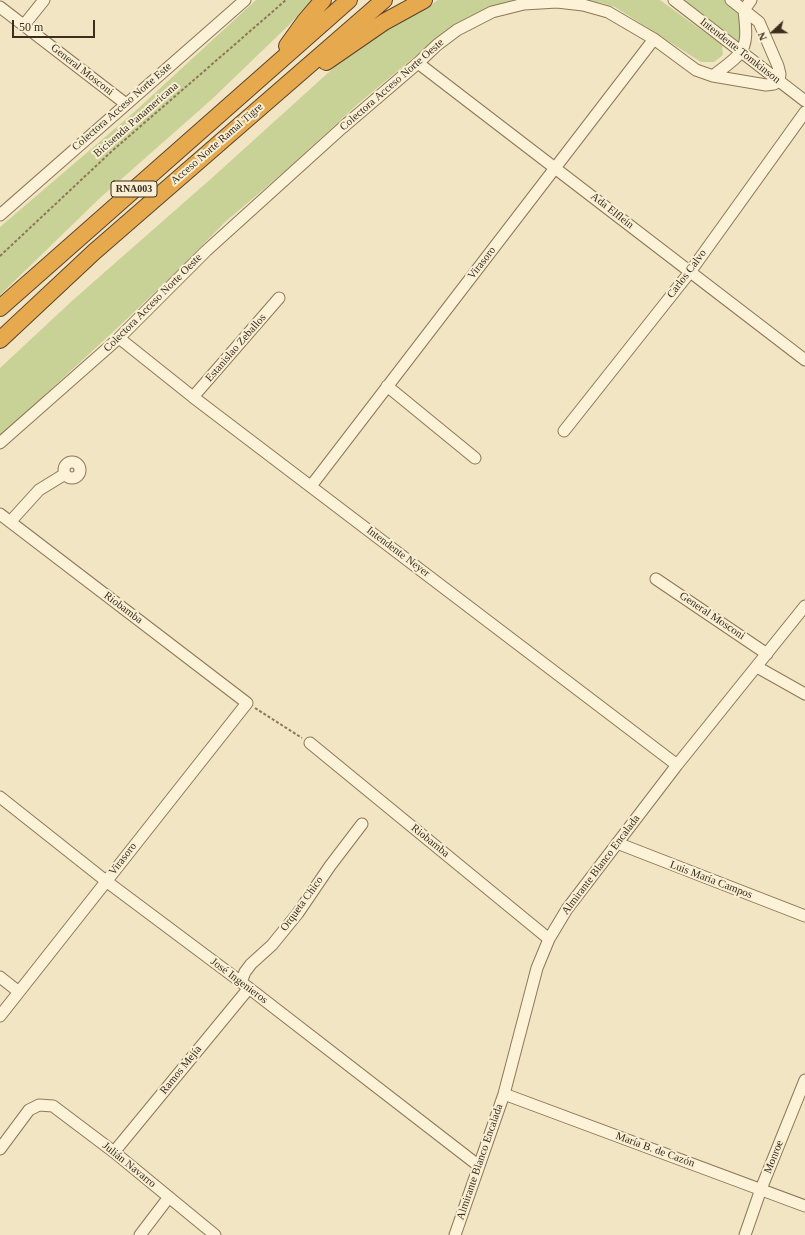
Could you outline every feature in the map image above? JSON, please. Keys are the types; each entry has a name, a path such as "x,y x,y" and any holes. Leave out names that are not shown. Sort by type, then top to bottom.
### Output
{"highway":[{"path":"269,70 305,21 323,0"},
{"name":"Acceso Norte Ramal Tigre","path":"0,308 349,0"},
{"name":"Acceso Norte Ramal Tigre","path":"0,340 94,252 384,0"},
{"path":"251,115 384,22 424,0"}],"street":[{"path":"24,25 44,0"},
{"name":"Colectora Acceso Norte Este","path":"0,215 245,0"},
{"name":"Intendente Tomkinson","path":"674,0 805,101"},
{"path":"731,0 759,22 778,66 780,74 779,81"},
{"path":"712,76 741,52 746,30 744,10 751,0"},
{"name":"Colectora Acceso Norte Oeste","path":"0,442 119,338 206,251 342,128 437,45 457,30 492,12 524,4 557,2 583,5 608,12 654,39 696,70 712,76 766,84 774,84 779,81"},
{"name":"General Mosconi","path":"0,8 126,104"},
{"name":"Virasoro","path":"311,486 654,39"},
{"name":"Ada Elflein","path":"418,63 805,360"},
{"name":"Carlos Calvo","path":"564,431 690,272 805,112"},
{"name":"Estanislao Zeballos","path":"193,397 279,298"},
{"name":"Intendente Neyer","path":"119,338 193,397 677,765"},
{"path":"387,386 475,458"},
{"path":"10,522 39,490 65,474"},
{"name":"Riobamba","path":"0,514 246,702"},
{"name":"General Mosconi","path":"656,579 767,654"},
{"name":"Almirante Blanco Encalada","path":"455,1235 504,1094 537,968 549,940 567,909 617,843 677,765 805,606"},
{"path":"756,667 805,694"},
{"name":"Virasoro","path":"0,1016 246,702"},
{"name":"Riobamba","path":"310,742 549,940"},
{"name":"José Ingenieros","path":"0,796 106,881 245,985 479,1166"},
{"name":"Orqueta Chico","path":"245,985 245,972 251,964 272,945 298,913 330,866 362,824"},
{"name":"Luis María Campos","path":"617,843 805,916"},
{"path":"0,977 19,992"},
{"name":"Ramos Mejía","path":"114,1152 245,985"},
{"name":"Monroe","path":"745,1235 761,1189 805,1080"},
{"name":"María B. de Cazón","path":"504,1094 805,1206"},
{"name":"Julián Navarro","path":"2,1143 29,1110 39,1105 53,1106 114,1152 215,1235"},
{"path":"140,1235 170,1197"}],"path":[{"name":"Bicisenda Panamericana","path":"0,256 112,151 286,0"},
{"path":"246,702 310,742"}],"green space":[{"path":"256,0 312,0 290,24 211,100 101,197 0,295 0,227 132,114"},
{"path":"438,0 515,0 471,16 431,43 359,103 285,171 225,222 169,279 0,436 0,368 73,300 213,177 350,53 391,23 426,8"},
{"path":"586,0 660,0 722,45 723,55 714,62 701,62 615,7"},
{"path":"679,0 725,0 752,22 744,37 735,43"}]}
